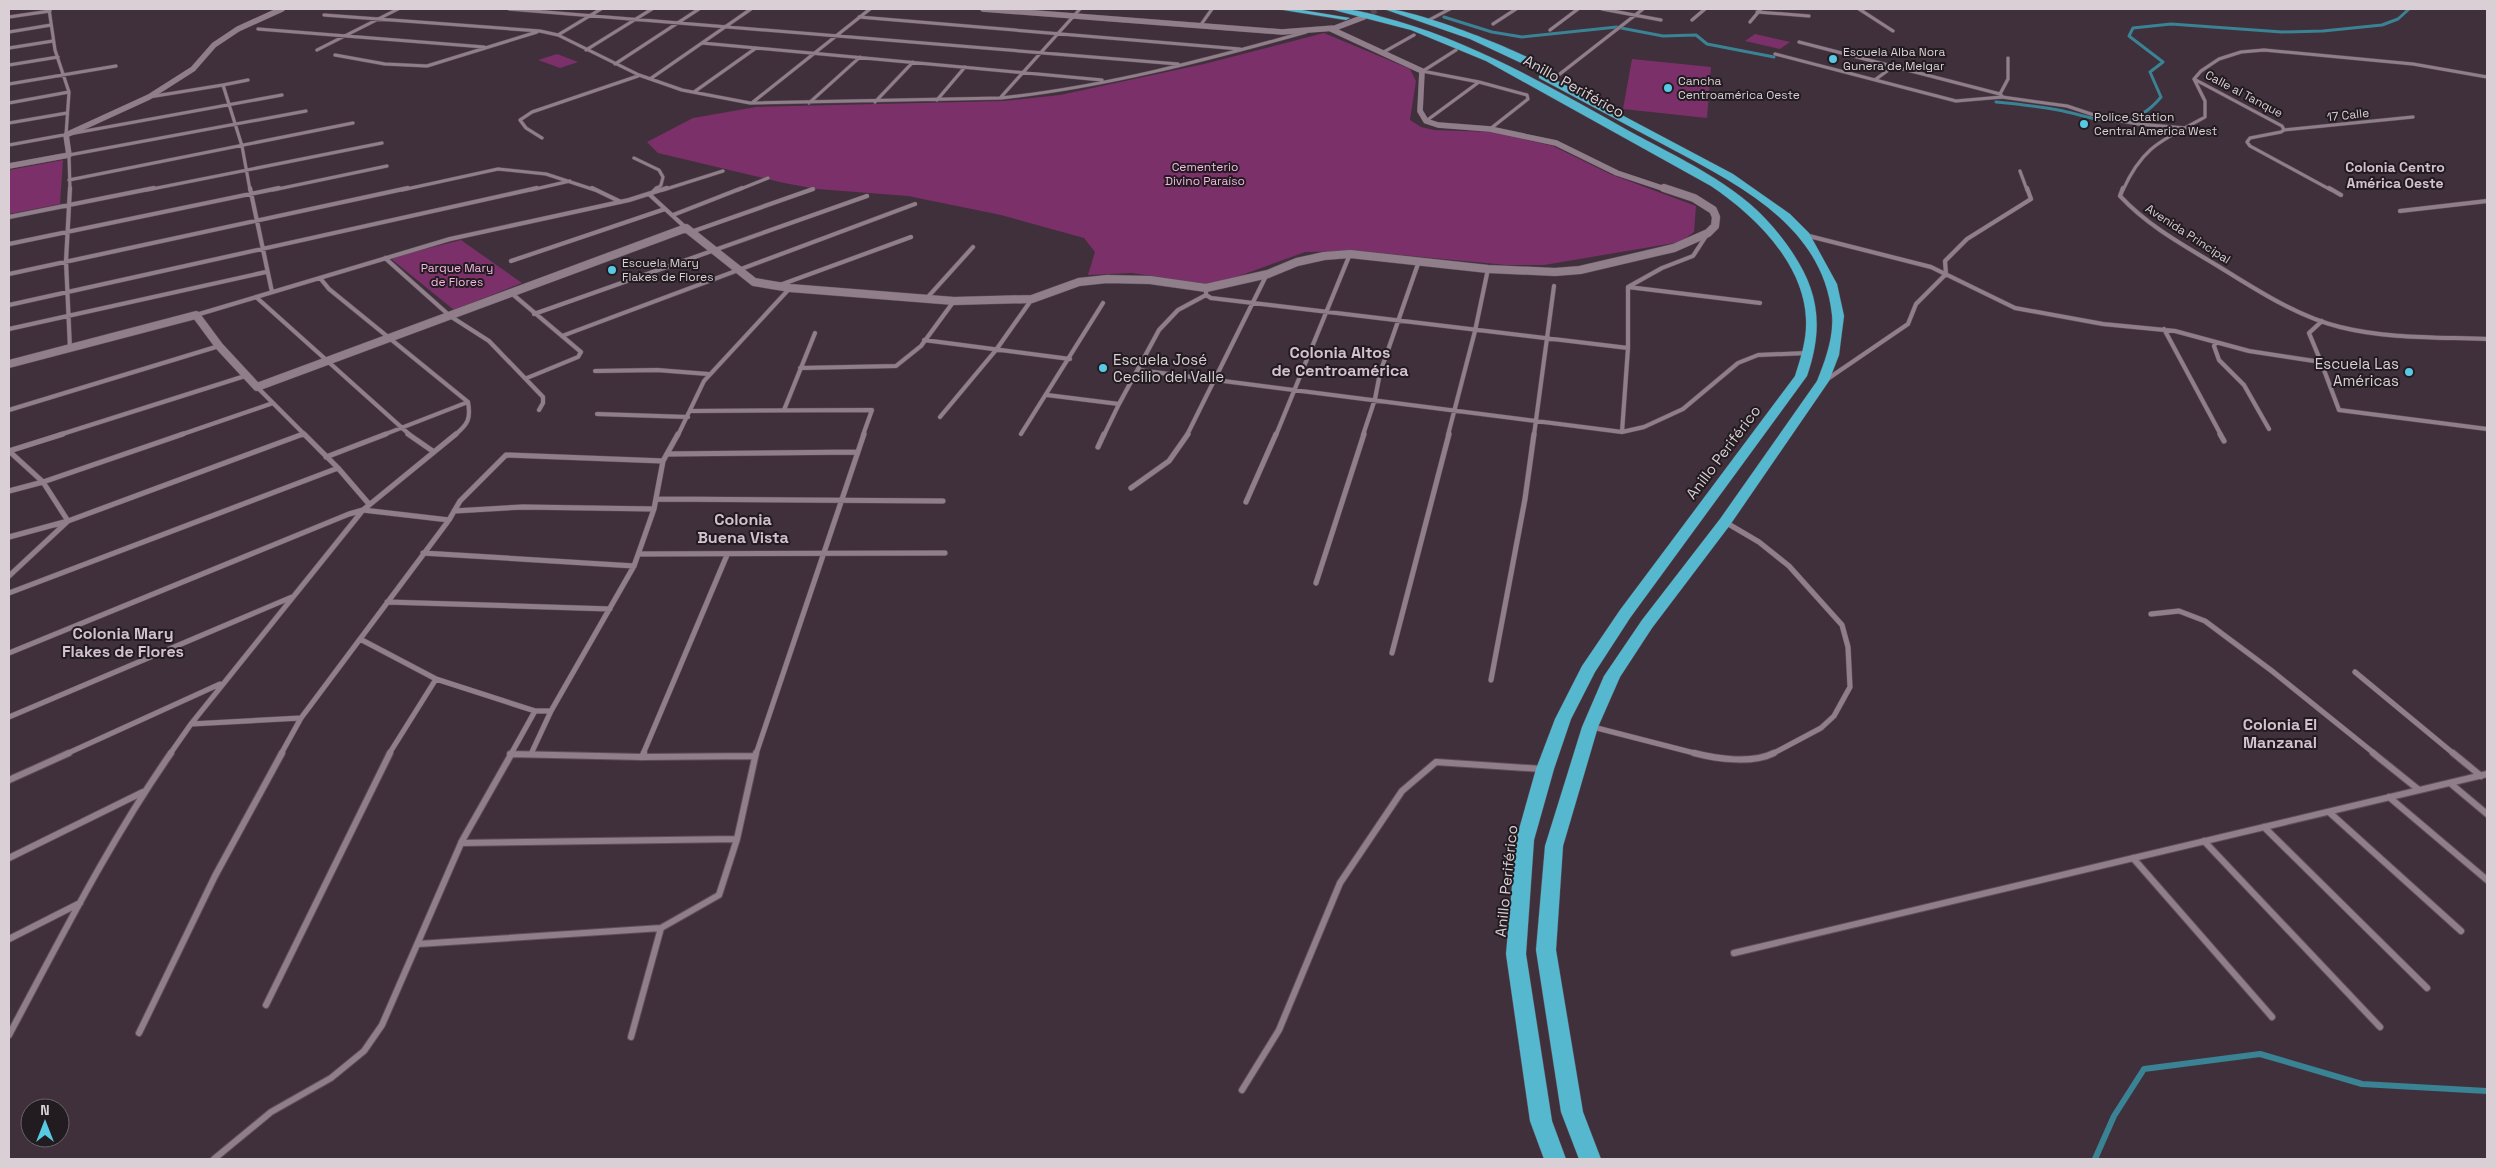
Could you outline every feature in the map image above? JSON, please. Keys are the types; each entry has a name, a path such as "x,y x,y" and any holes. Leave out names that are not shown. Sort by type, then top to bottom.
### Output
{"highway":[{"path":"1281,9 1363,15 1456,50 1548,97 1593,109"},
{"name":"Anillo Periférico","path":"1334,9 1393,21 1450,41 1729,176 1786,216 1805,235 1831,284 1838,316 1833,355 1823,381 1725,522 1642,631 1612,676 1590,727 1554,846 1546,950 1572,1112 1590,1159"},
{"path":"1388,9 1429,20 1497,46 1583,91 1593,109"},
{"name":"Anillo Periférico","path":"1363,15 1420,22 1478,44 1593,109 1710,181 1758,217 1780,243 1809,296 1813,313 1810,353 1801,376 1625,614 1588,670 1563,719 1545,769 1525,840 1516,954 1541,1121 1555,1159"}],"street":[{"path":"66,135 149,97 193,69 214,45 238,29 282,9"},
{"path":"317,50 398,9"},
{"path":"509,9 1184,65"},
{"path":"558,35 601,9"},
{"path":"586,50 652,9"},
{"path":"615,64 699,9"},
{"path":"650,79 750,9"},
{"path":"753,103 870,9"},
{"path":"983,9 1200,26 1306,32"},
{"path":"1001,98 1080,9"},
{"path":"1200,26 1212,9"},
{"path":"1429,20 1450,9"},
{"path":"1493,24 1516,9"},
{"path":"1550,30 1578,9"},
{"path":"1602,9 1661,20"},
{"path":"1556,77 1644,9"},
{"path":"1692,20 1705,9"},
{"path":"1750,22 1761,9"},
{"path":"1859,9 1893,32"},
{"path":"9,17 49,10 53,41 69,92 66,135 69,155 70,205 66,262 70,349"},
{"path":"1758,12 1809,16"},
{"path":"324,14 540,31 558,35 639,76 694,92 753,103 1001,98 1053,92 1184,65 1306,32 1331,29 1363,15"},
{"path":"859,17 1245,50"},
{"path":"9,32 50,25"},
{"path":"258,29 484,47"},
{"path":"1331,29 1381,54 1422,71 1479,82 1518,91 1527,95 1528,99 1490,129"},
{"path":"335,55 419,67 540,31"},
{"path":"1381,54 1414,35"},
{"path":"9,48 53,41"},
{"path":"1799,42 2001,95 2067,106 2138,124 2186,128"},
{"path":"702,43 1109,80"},
{"path":"694,92 756,48"},
{"path":"1422,71 1456,50"},
{"path":"2194,79 2200,71 2210,64 2233,54 2255,50 2414,64 2487,77"},
{"path":"1775,54 1956,101 1975,102 2001,95"},
{"path":"9,65 58,57"},
{"path":"809,103 860,58"},
{"path":"2001,95 2008,79 2008,58"},
{"path":"874,102 914,62"},
{"path":"9,84 116,66"},
{"path":"1876,79 1894,66"},
{"path":"937,100 965,67"},
{"path":"1422,71 1420,111 1426,121 1438,125 1490,129 1556,143 1617,173 1694,198 1713,210 1716,216 1715,226 1708,233 1693,256 1662,268 1628,287"},
{"path":"542,138 526,128 520,120 532,112 639,76"},
{"name":"Avenida Principal","path":"2194,79 2205,100 2206,115 2186,128 2166,136 2145,153 2136,162 2120,196 2140,216 2175,240 2265,295 2322,322 2381,335 2487,339"},
{"name":"Calle al Tanque","path":"2194,79 2282,126 2284,130 2250,138 2247,142 2250,146 2341,195"},
{"path":"149,97 222,86 248,80"},
{"path":"1426,121 1479,82"},
{"path":"222,86 242,146 266,272 272,292"},
{"path":"9,103 69,92"},
{"path":"9,145 282,95"},
{"path":"9,166 306,111"},
{"path":"9,123 67,113"},
{"name":"17 Calle","path":"2284,130 2413,117"},
{"path":"69,180 353,123"},
{"path":"9,217 382,143"},
{"path":"634,158 659,170 663,177 661,185 650,195"},
{"path":"9,244 387,166"},
{"path":"9,274 498,169 536,171 570,181 621,202"},
{"path":"9,364 196,315 472,234 650,195 723,171"},
{"path":"1823,381 1908,324 1916,304 1946,274 1945,261 1967,239 2031,199 2020,171"},
{"path":"672,215 768,178"},
{"path":"9,305 570,181"},
{"path":"257,387 510,292 813,189"},
{"path":"650,195 689,230 739,270 747,279 775,287 954,301 1032,299 1079,282 1106,279 1150,280 1206,291 1212,298 1253,304 1628,348"},
{"path":"534,314 867,196"},
{"path":"2400,211 2487,201"},
{"path":"562,336 915,204"},
{"path":"511,261 665,209"},
{"path":"1098,447 1159,330 1178,310 1206,291 1268,274 1297,262 1324,256 1350,254 1488,269 1555,272 1602,266 1674,248 1708,233"},
{"path":"1805,235 1914,261 1946,274 2015,308 2102,324 2164,329 2249,351 2321,362"},
{"path":"775,287 911,237"},
{"path":"926,299 973,247"},
{"path":"1246,502 1296,390 1350,254"},
{"path":"385,258 450,316 489,341 527,378 543,397 543,403 539,410"},
{"path":"1316,583 1375,399 1380,373 1419,261"},
{"path":"1392,653 1475,331 1488,269"},
{"path":"9,329 266,272"},
{"path":"1131,488 1169,461 1193,427 1268,274"},
{"path":"9,1035 80,903 144,792 191,724 363,510 467,426 471,417 468,402 329,289 320,278"},
{"path":"1491,680 1526,499 1554,286"},
{"path":"1622,432 1628,348 1628,287"},
{"path":"1628,287 1760,303"},
{"path":"531,754 551,710 634,566 654,509 663,461 688,417 708,374 790,288"},
{"path":"510,292 581,352 578,357 527,378"},
{"path":"256,297 325,362 399,427 434,452"},
{"path":"940,417 996,350 1032,299"},
{"path":"800,368 890,368 905,362 954,301"},
{"path":"1021,434 1047,396 1103,303"},
{"path":"196,315 218,346 245,376 338,468 369,504"},
{"path":"2322,322 2316,324 2309,333 2339,410 2487,429"},
{"path":"2164,329 2224,441"},
{"path":"784,410 815,332"},
{"path":"924,340 1070,359"},
{"path":"2216,342 2214,346 2219,360 2244,384 2269,429"},
{"path":"9,410 218,346"},
{"path":"1138,370 1622,432 1644,427 1683,409 1738,363 1758,356 1810,353"},
{"path":"595,371 657,370 708,374"},
{"path":"9,451 245,376"},
{"path":"1047,396 1119,404"},
{"path":"326,457 399,427 468,402"},
{"path":"9,491 43,482 274,403"},
{"path":"418,944 661,928 719,895 737,839 755,756 821,555 842,502 872,410 691,411"},
{"path":"597,414 688,417"},
{"path":"9,537 68,521 303,434"},
{"path":"9,451 43,482 68,521"},
{"path":"667,454 858,452"},
{"path":"139,1032 215,876 301,718 449,520 460,501 506,455 663,461"},
{"path":"9,593 338,468"},
{"path":"656,499 842,502 943,500"},
{"path":"454,512 523,507 654,509"},
{"path":"9,653 338,518 363,510 449,520"},
{"path":"9,576 68,521"},
{"path":"1590,727 1706,756 1749,760 1770,755 1821,728 1834,716 1850,687 1848,647 1842,626 1788,566 1759,542 1725,522"},
{"path":"423,553 634,566"},
{"path":"639,554 821,555 945,553"},
{"path":"642,757 727,555"},
{"path":"9,717 294,596"},
{"path":"387,602 610,609"},
{"path":"2151,614 2179,611 2205,621 2272,671 2418,790"},
{"path":"360,639 436,679 535,710 551,710"},
{"path":"2355,672 2484,775"},
{"path":"266,1005 385,761 436,679"},
{"path":"9,780 223,683"},
{"path":"214,1159 271,1112 331,1078 364,1051 382,1025 461,844 535,710"},
{"path":"191,724 301,718"},
{"path":"510,754 642,757 755,756"},
{"path":"1242,1090 1280,1030 1340,883 1402,791 1436,762 1545,769"},
{"path":"1734,953 2484,775"},
{"path":"2450,783 2487,814"},
{"path":"9,858 144,792"},
{"path":"2390,797 2487,880"},
{"path":"2329,812 2461,931"},
{"path":"2264,827 2426,988"},
{"path":"461,844 737,839"},
{"path":"2204,841 2380,1027"},
{"path":"2133,858 2272,1017"},
{"path":"9,939 80,903"},
{"path":"631,1037 661,928"}],"green space":[{"name":"Cementerio Divino Paraíso","path":"1324,33 1410,69 1416,81 1410,120 1421,127 1434,130 1492,132 1553,146 1610,174 1696,206 1694,232 1680,242 1544,265 1506,265 1359,251 1305,252 1228,280 1206,284 1132,273 1088,275 1095,252 1084,238 1001,215 908,196 817,189 784,183 658,153 647,142 693,118 756,107 1003,101 1060,95 1204,64"},
{"path":"1755,34 1790,42 1780,49 1745,41"},
{"path":"557,54 578,62 560,68 538,60"},
{"name":"Cancha Centroamérica Oeste","path":"1632,59 1711,67 1707,118 1623,109"},
{"path":"63,160 60,204 9,214 9,170"},
{"name":"Parque Mary de Flores","path":"461,240 522,283 454,310 390,258"}],"waterway":[{"path":"1996,102 2027,105 2100,120 2125,120 2137,117 2149,109 2161,97 2150,72 2163,62 2129,36 2133,28 2171,24 2282,32 2323,31 2382,25 2398,19 2409,9"},
{"path":"1444,17 1492,32 1522,37 1617,27"},
{"path":"1621,28 1663,36 1696,35 1707,44 1774,57"},
{"path":"2095,1159 2114,1116 2144,1069 2260,1054 2362,1084 2487,1091"}],"tunnel":[{"path":"1364,17 1378,9"}],"place":[{"name":"Escuela Alba Nora Gunera de Melgar","path":"1833,59"},
{"name":"Cancha Centroamérica Oeste","path":"1668,88"},
{"name":"Police Station Central America West","path":"2084,124"},
{"name":"Escuela Mary Flakes de Flores","path":"612,270"},
{"name":"Escuela José Cecilio del Valle","path":"1103,368"},
{"name":"Escuela Las Américas","path":"2409,372"}],"district":[{"name":"Colonia Centro América Oeste","path":"2395,176"},
{"name":"Colonia Altos de Centroamérica","path":"1340,361"},
{"name":"Colonia Buena Vista","path":"743,528"},
{"name":"Colonia Mary Flakes de Flores","path":"123,642"},
{"name":"Colonia El Manzanal","path":"2280,733"}]}
